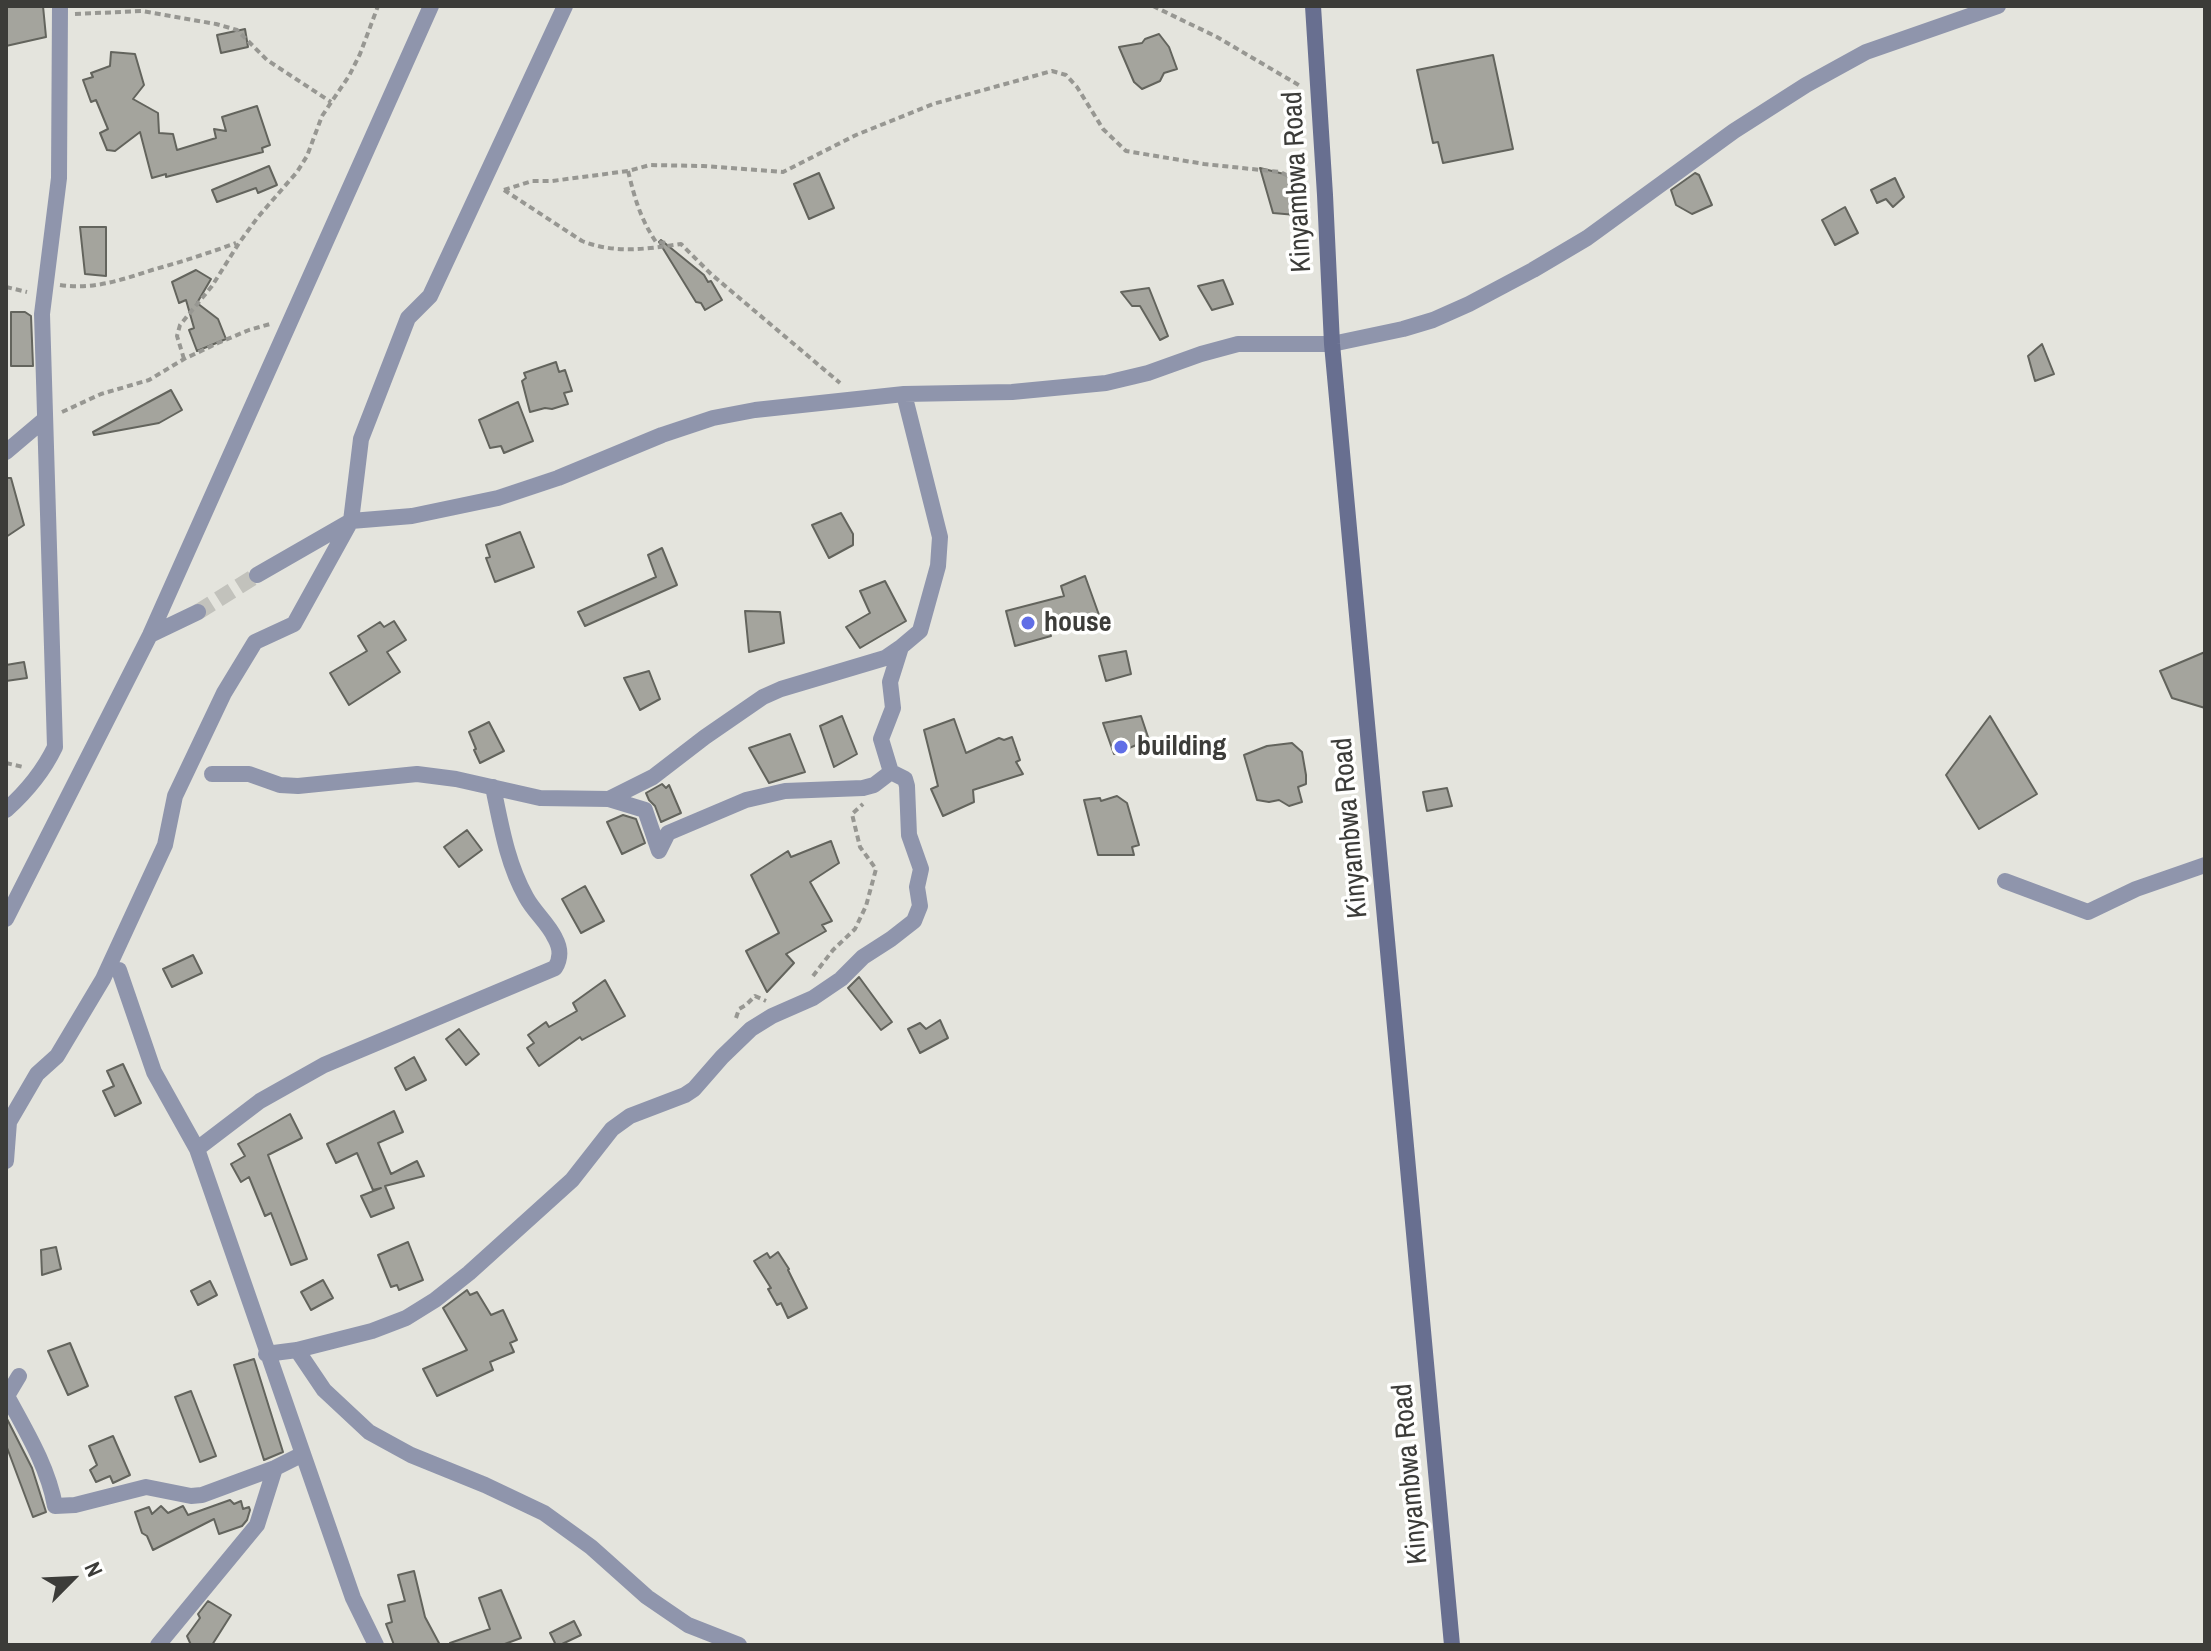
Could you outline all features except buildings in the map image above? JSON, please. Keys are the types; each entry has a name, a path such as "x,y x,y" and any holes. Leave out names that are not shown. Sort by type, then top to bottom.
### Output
{"street":[{"path":"6,919 150,635 431,6"},
{"path":"6,1161 9,1122 37,1074 57,1056 103,979 165,845 175,796 224,693 255,642 294,624 351,521 361,439 408,318 430,296 565,6"},
{"name":"Kinyambwa Road","path":"1313,6 1332,344 1452,1645"},
{"path":"257,575 351,521 412,516 498,498 713,418 755,410 904,394 1012,392 1106,383 1238,344 1332,344 1418,325 1469,304 1587,238 1734,131 1842,65 1866,52 1998,6"},
{"path":"6,810 21,797 46,765 55,747 42,314 59,178 60,10"},
{"path":"609,799 653,777 763,697 885,658 920,631 938,566 940,537 904,394"},
{"path":"6,452 45,419"},
{"path":"150,635 198,612"},
{"path":"266,1354 297,1350 372,1331 406,1318 435,1300 480,1264 572,1180 612,1129 630,1116 694,1089 751,1029 813,998 914,921 920,906 917,887 921,869 909,835 907,786 905,779 891,772 881,739 893,708 890,682 901,647"},
{"path":"212,774 249,774 280,785 298,786 417,774 456,779 540,798 609,799 645,810 659,851 668,833 746,800 785,791 863,788 874,785 891,772"},
{"path":"197,1149 260,1101 324,1065 555,968 560,948 526,898 512,865 493,787"},
{"path":"2005,881 2088,912 2136,889 2205,865"},
{"path":"119,970 154,1072 197,1149 353,1598 376,1645"},
{"path":"297,1350 324,1390 369,1432 411,1455 544,1513 688,1625 739,1645"},
{"path":"19,1376 7,1396 36,1450 52,1489 55,1506 75,1505 146,1487 191,1496 202,1495 275,1468 303,1454"},
{"path":"158,1645 257,1525 275,1468"}],"path":[{"path":"184,359 177,331 212,286 258,217 307,156 322,116 360,54 378,6"},
{"path":"1153,6 1217,37 1319,97"},
{"path":"60,10 142,11 237,30 267,60 331,102"},
{"path":"681,244 631,251 594,246 504,190 532,181 628,171 650,165 783,172 856,135 933,104 1052,71 1066,75 1103,129 1126,151 1280,172 1325,195"},
{"path":"628,171 638,210 656,242 681,244 711,274 860,399"},
{"path":"47,283 74,287 101,286 239,243"},
{"path":"45,419 101,394 149,380 184,359 249,330 291,318"},
{"path":"805,986 833,950 855,929 866,906 876,869 860,847 852,814 865,802 874,785"},
{"path":"742,1038 736,1016 739,1009 755,996 787,1009"}],"tunnel":[{"path":"198,612 257,575"}],"place":[{"name":"house","path":"1028,623"},
{"name":"building","path":"1121,747"}]}
